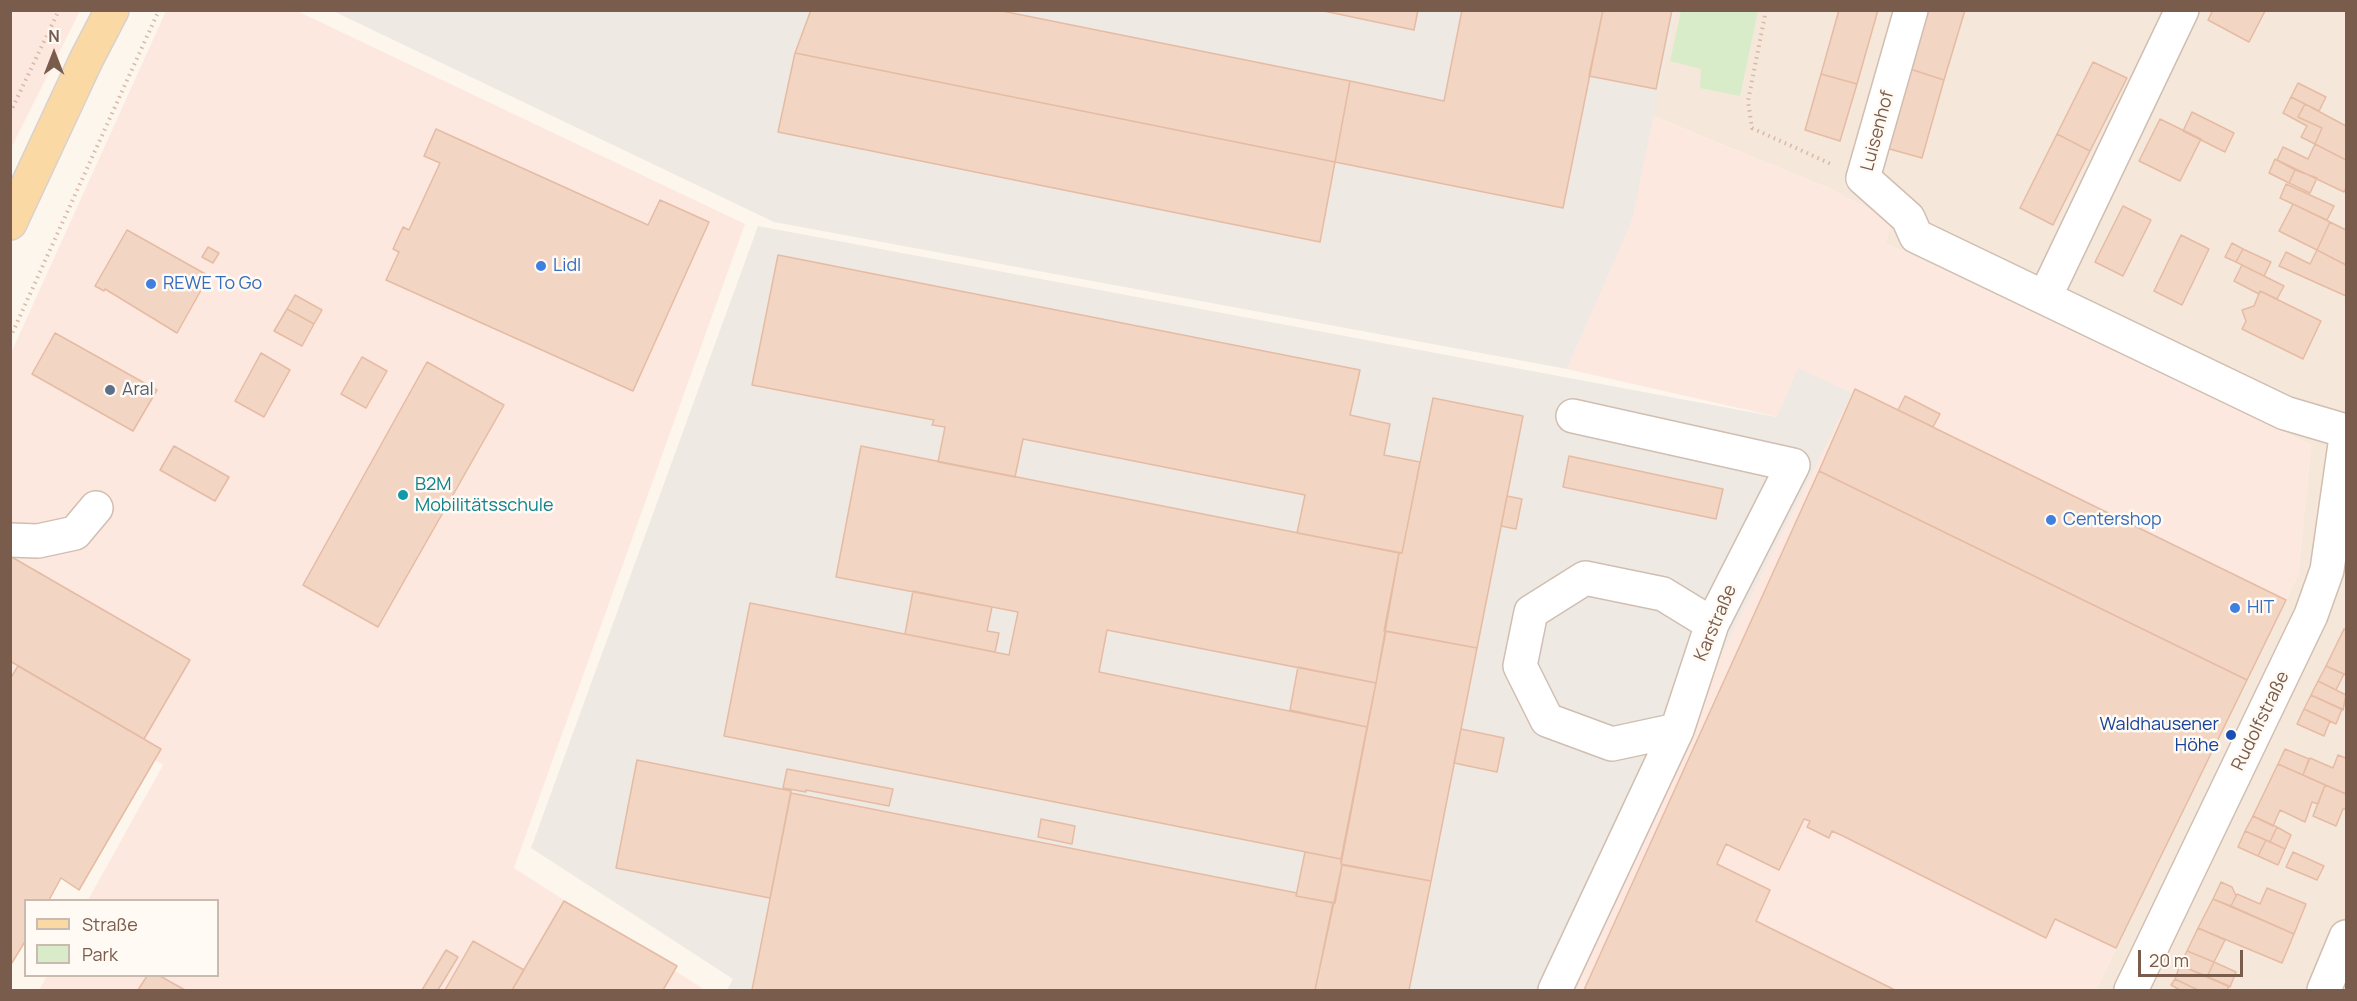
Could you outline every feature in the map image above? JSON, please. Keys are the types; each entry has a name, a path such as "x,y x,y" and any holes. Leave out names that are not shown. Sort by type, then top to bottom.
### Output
{"main road":[{"path":"10,223 70,92 112,10"}],"street":[{"name":"Luisenhof","path":"1911,10 1863,178 1908,218 1916,236 2284,413 2346,430"},
{"path":"2044,297 2182,10"},
{"name":"Karstraße","path":"1556,990 1677,730 1712,624 1793,465 1573,416"},
{"name":"Rudolfstraße","path":"2131,990 2311,615 2327,570 2346,437"},
{"path":"10,540 39,541 75,532 96,508"},
{"path":"1677,730 1612,744 1547,720 1520,666 1531,612 1585,578 1663,594 1712,624"},
{"path":"2324,990 2346,937"}],"path":[{"path":"10,113 59,10"},
{"path":"10,338 159,10"},
{"path":"1766,10 1748,101 1752,128 1863,178"}],"shaded area":[{"path":"10,11 80,11 11,148"},
{"path":"166,11 297,11 745,224 514,868 702,988 701,990 39,990 46,977 219,977 219,899 89,899 163,765 11,674 11,353"},
{"path":"333,11 1675,11 1632,220 1567,369 774,222"},
{"path":"1675,11 2346,11 2346,990 2096,990 2298,575 2311,445 1885,243 1892,221 1828,188 1653,116"},
{"path":"1653,116 1828,188 1893,220 1885,243 2311,445 2298,575 2096,990 1554,990 1778,417 1567,369 1629,222"},
{"path":"758,226 1777,417 1798,368 1852,393 1554,990 727,990 733,979 531,848"}],"green space":[{"path":"1681,11 1758,11 1740,96 1700,88 1701,69 1670,61"}],"building":[{"path":"811,10 997,10 1350,81 1335,162 795,53"},
{"path":"1319,10 1418,10 1414,30"},
{"path":"1462,10 1603,10 1563,208 1335,162 1350,81 1444,101"},
{"path":"1603,10 1672,10 1656,89 1589,76"},
{"path":"1839,10 1878,10 1857,84 1821,74"},
{"path":"1927,10 1965,10 1944,80 1910,69"},
{"path":"2213,10 2265,11 2249,42 2208,20"},
{"path":"795,53 1335,162 1320,242 778,132"},
{"path":"2093,62 2127,78 2090,151 2057,134"},
{"path":"1910,69 1944,80 1922,158 1886,148"},
{"path":"1821,74 1857,84 1840,141 1805,130"},
{"path":"2298,83 2326,97 2319,111 2291,97"},
{"path":"2291,97 2305,104 2298,117 2322,128 2315,144 2301,137 2307,126 2283,113"},
{"path":"2305,104 2346,126 2346,160 2315,144 2322,128 2298,117"},
{"path":"2192,112 2234,133 2225,152 2183,131"},
{"path":"2160,119 2201,139 2180,181 2139,161"},
{"name":"Lidl","path":"436,129 648,225 660,200 709,222 633,391 386,280 399,252 393,249 403,227 409,230 440,163 424,156"},
{"path":"2057,134 2090,151 2053,225 2020,208"},
{"path":"2315,144 2346,160 2344,192 2277,160 2283,147 2308,159"},
{"path":"2275,159 2295,170 2289,183 2269,173"},
{"path":"2295,170 2317,178 2310,193 2289,183"},
{"path":"2286,184 2334,206 2327,220 2280,198"},
{"path":"2293,204 2330,222 2317,250 2279,231"},
{"path":"2123,206 2151,220 2123,276 2095,262"},
{"path":"2330,222 2346,230 2346,265 2317,250"},
{"path":"127,230 209,276 177,333 105,289 104,291 95,286"},
{"path":"2181,235 2209,249 2182,305 2154,291"},
{"path":"2232,243 2243,249 2236,262 2225,257"},
{"path":"208,247 219,253 213,263 202,257"},
{"path":"2243,249 2271,262 2264,276 2236,262"},
{"path":"2317,250 2346,265 2346,296 2279,266 2286,252 2310,264"},
{"path":"778,255 1360,370 1350,415 1390,424 1384,455 1420,462 1402,553 1297,533 1305,495 1023,439 1015,477 938,462 945,427 932,425 934,420 752,385"},
{"path":"2242,265 2284,286 2277,299 2260,291 2259,294 2234,281"},
{"path":"2260,291 2321,321 2303,359 2242,329 2246,321 2242,310 2254,306"},
{"path":"295,295 322,310 314,324 287,309"},
{"path":"287,309 314,324 302,346 274,331"},
{"path":"55,333 157,390 133,431 32,374"},
{"path":"261,353 290,370 264,417 235,401"},
{"path":"362,357 387,371 366,408 341,394"},
{"name":"B2M Mobilitätsschule","path":"427,362 504,405 378,627 303,585"},
{"path":"1855,389 2286,600 2247,680 1819,471"},
{"path":"1905,396 1940,414 1933,427 1898,410"},
{"path":"1433,398 1523,416 1477,648 1384,631"},
{"path":"174,446 229,477 215,501 160,470"},
{"path":"861,446 1399,553 1376,683 1107,630 1099,672 1367,727 1341,859 724,736 750,603 1009,655 1018,612 836,577"},
{"path":"1569,456 1723,489 1716,519 1563,487"},
{"path":"1819,471 2247,680 2116,948 2055,919 2046,938 1843,836 1832,831 1829,838 1807,827 1810,821 1804,819 1779,870 1726,844 1717,864 1770,890 1756,921 1895,990 1584,990"},
{"path":"1507,496 1522,499 1516,529 1501,526"},
{"path":"10,556 190,660 144,739 10,661"},
{"path":"913,591 992,607 987,631 999,633 995,652 905,634"},
{"path":"2344,629 2346,630 2346,675 2326,666"},
{"path":"1386,631 1477,648 1431,881 1341,864"},
{"path":"18,666 161,749 79,890 61,878 50,899 24,899 24,943 10,966 10,679"},
{"path":"2326,666 2344,674 2336,690 2318,681"},
{"path":"1298,667 1376,683 1367,727 1290,710"},
{"path":"2318,681 2346,695 2343,710 2311,695"},
{"path":"2311,695 2342,709 2336,724 2304,709"},
{"path":"2304,709 2330,721 2324,736 2297,724"},
{"path":"1461,729 1504,738 1497,772 1454,763"},
{"path":"2285,749 2309,759 2303,775 2278,764"},
{"path":"2338,755 2346,758 2346,794 2303,775 2310,758 2333,768"},
{"path":"637,760 791,791 770,898 616,868"},
{"path":"2278,764 2325,785 2318,804 2312,802 2305,822 2280,810 2273,826 2253,816"},
{"path":"787,769 893,789 889,806 806,790 806,792 783,788"},
{"path":"2325,785 2346,794 2346,809 2343,809 2336,826 2313,816"},
{"path":"791,793 1297,893 1296,896 1333,903 1315,990 752,990"},
{"path":"2253,816 2277,827 2270,842 2245,831"},
{"path":"1041,819 1075,826 1072,844 1038,837"},
{"path":"2277,827 2291,835 2285,849 2270,842"},
{"path":"2245,831 2266,840 2258,856 2238,847"},
{"path":"2266,840 2285,849 2278,865 2258,856"},
{"path":"1305,852 1341,859 1342,865 1335,903 1296,896"},
{"path":"2293,852 2324,866 2317,880 2286,867"},
{"path":"1342,865 1431,881 1409,990 1315,990"},
{"path":"2221,882 2232,887 2236,896 2231,906 2213,899"},
{"path":"2267,888 2306,904 2294,934 2231,906 2237,894 2260,904"},
{"path":"2213,899 2294,934 2282,963 2198,928"},
{"path":"564,901 677,966 663,990 512,990"},
{"path":"2198,928 2225,940 2214,962 2187,951"},
{"path":"473,941 524,970 512,990 445,990"},
{"path":"446,950 458,957 438,990 422,990"},
{"path":"2187,951 2214,962 2207,977 2180,965"},
{"path":"2214,962 2236,972 2230,987 2207,977"},
{"path":"2180,965 2229,986 2227,990 2198,990 2175,979"},
{"path":"146,977 162,977 185,990 138,990"},
{"path":"2175,979 2198,990 2180,990 2171,985"}],"place":[{"name":"Lidl","path":"541,266"},
{"name":"REWE To Go","path":"151,284"},
{"name":"Aral","path":"110,390"},
{"name":"B2M Mobilitätsschule","path":"403,495"},
{"name":"Centershop","path":"2051,520"},
{"name":"HIT","path":"2235,608"},
{"name":"Waldhausener Höhe","path":"2231,735"}]}
